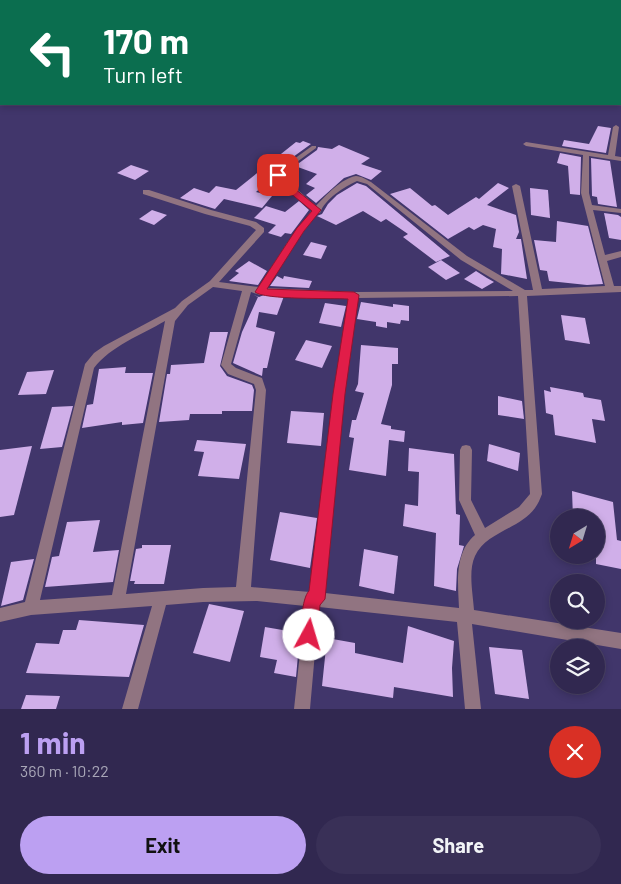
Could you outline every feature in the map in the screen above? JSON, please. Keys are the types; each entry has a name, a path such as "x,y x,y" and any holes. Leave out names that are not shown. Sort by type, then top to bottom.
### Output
{"street":[{"path":"259,0 271,0"},
{"path":"611,158 616,127"},
{"path":"526,144 621,159"},
{"path":"314,147 279,172 278,176 317,210"},
{"path":"586,154 584,185 610,289"},
{"path":"260,292 301,230 317,210 345,184 355,179 363,180 464,258 522,292"},
{"path":"516,186 538,291"},
{"path":"31,608 89,367 108,348 179,309 211,284 255,238 261,228 146,192"},
{"path":"589,207 621,211"},
{"path":"603,259 621,254"},
{"path":"211,284 260,292 354,295 621,289"},
{"path":"243,593 260,390 258,381 232,372 226,365 247,290"},
{"path":"473,709 466,616 467,562 470,550 483,537 530,505 536,494 522,292"},
{"path":"302,709 339,394 354,295"},
{"path":"118,601 168,326 170,320 179,309"},
{"path":"466,450 465,500 483,537"},
{"path":"0,615 31,608 243,593 315,598 466,616 621,641"},
{"path":"130,709 160,598"}],"building":[{"path":"598,126 611,128 606,153 562,146 564,140 589,144"},
{"path":"303,141 311,144 275,170 274,176 256,192 272,196 262,208 224,199 215,209 180,198 194,188 209,193 216,186 236,190 296,142 300,143"},
{"path":"339,145 370,158 361,164 382,171 371,180 356,174 344,178 316,203 306,195 315,188 306,184 317,174 295,166 317,150 318,147 332,149"},
{"path":"560,153 581,157 580,195 570,194 568,166 557,163"},
{"path":"591,158 610,161 617,207 598,204 597,197 592,196"},
{"path":"131,165 149,171 135,180 117,173"},
{"path":"357,183 366,186 450,256 436,262 403,237 408,234 386,219 381,222 363,211 336,225 317,216 322,214 337,195"},
{"path":"498,183 509,188 487,205 516,215 519,232 516,239 521,239 527,279 501,274 502,249 493,247 496,229 483,225 474,230 469,227 448,239 390,194 410,188 432,206 435,205 448,215 476,197 479,199"},
{"path":"530,188 548,190 550,218 531,215"},
{"path":"299,201 309,210 291,234 285,233 281,237 268,233 276,225 254,218 266,206 285,212"},
{"path":"152,210 167,215 154,225 139,219"},
{"path":"604,213 621,217 621,240 609,238"},
{"path":"557,221 588,226 603,284 587,285 549,281 547,271 540,270 534,240 556,242"},
{"path":"311,242 327,246 321,259 303,255"},
{"path":"441,260 460,273 446,280 428,267"},
{"path":"249,261 267,271 258,285 229,281 239,273 235,271"},
{"path":"476,271 494,282 482,289 464,279"},
{"path":"277,276 283,279 284,276 312,281 309,288 270,286"},
{"path":"254,295 259,297 264,295 284,296 277,315 259,312 256,327 275,332 267,368 263,368 262,376 233,363 242,332 258,297"},
{"path":"361,302 393,307 393,304 409,306 409,321 401,320 400,324 387,322 387,328 376,326 376,322 357,319"},
{"path":"325,303 346,306 341,327 319,323"},
{"path":"561,315 585,318 590,344 565,340"},
{"path":"210,332 228,332 220,366 227,376 252,385 254,390 252,411 222,411 222,414 190,414 189,420 159,422 167,374 170,374 171,365 204,363"},
{"path":"306,340 332,346 322,368 295,360"},
{"path":"361,345 398,348 398,364 392,364 392,385 381,424 391,426 391,429 405,431 404,442 389,440 386,476 349,470 354,438 349,437 352,420 356,420 364,393 355,391 358,384"},
{"path":"126,367 125,373 153,373 143,423 122,425 122,422 82,428 87,405 93,404 99,369"},
{"path":"54,370 46,394 18,395 27,372"},
{"path":"550,387 583,393 584,397 601,400 605,421 592,419 596,443 555,435 553,415 546,413 544,390 551,392"},
{"path":"498,396 522,401 524,419 498,415"},
{"path":"73,406 62,447 40,449 52,407"},
{"path":"291,411 324,413 321,446 287,443"},
{"path":"197,440 246,444 239,479 198,476 204,452 194,451"},
{"path":"489,444 520,453 518,471 487,461"},
{"path":"32,446 14,515 0,517 0,450"},
{"path":"409,448 454,454 456,514 460,515 459,545 464,546 457,569 456,591 434,586 436,533 403,526 405,504 418,506 419,472 408,471"},
{"path":"572,491 613,502 617,540 621,541 621,569 596,564 605,564 605,509 573,509"},
{"path":"280,512 317,518 310,568 270,560"},
{"path":"100,520 93,552 119,550 113,582 45,587 52,557 59,556 67,522"},
{"path":"142,545 171,545 164,584 134,584 135,581 130,581 136,549 142,548"},
{"path":"364,549 398,556 394,594 359,586"},
{"path":"34,559 23,600 1,606 11,562"},
{"path":"209,604 244,611 230,662 193,653"},
{"path":"79,620 144,625 129,677 26,673 36,643 59,644 63,630 76,630"},
{"path":"408,626 454,641 452,668 453,697 394,687 393,698 322,686 327,638 355,643 355,653 403,663"},
{"path":"265,627 300,633 296,677 274,673 277,660 260,657"},
{"path":"489,647 522,650 529,699 495,694"},
{"path":"26,695 60,696 56,709 21,709"}],"route":[{"path":"278,175 281,181 317,210 301,230 260,292 354,295 339,394 317,599 313,598 309,635"}]}
